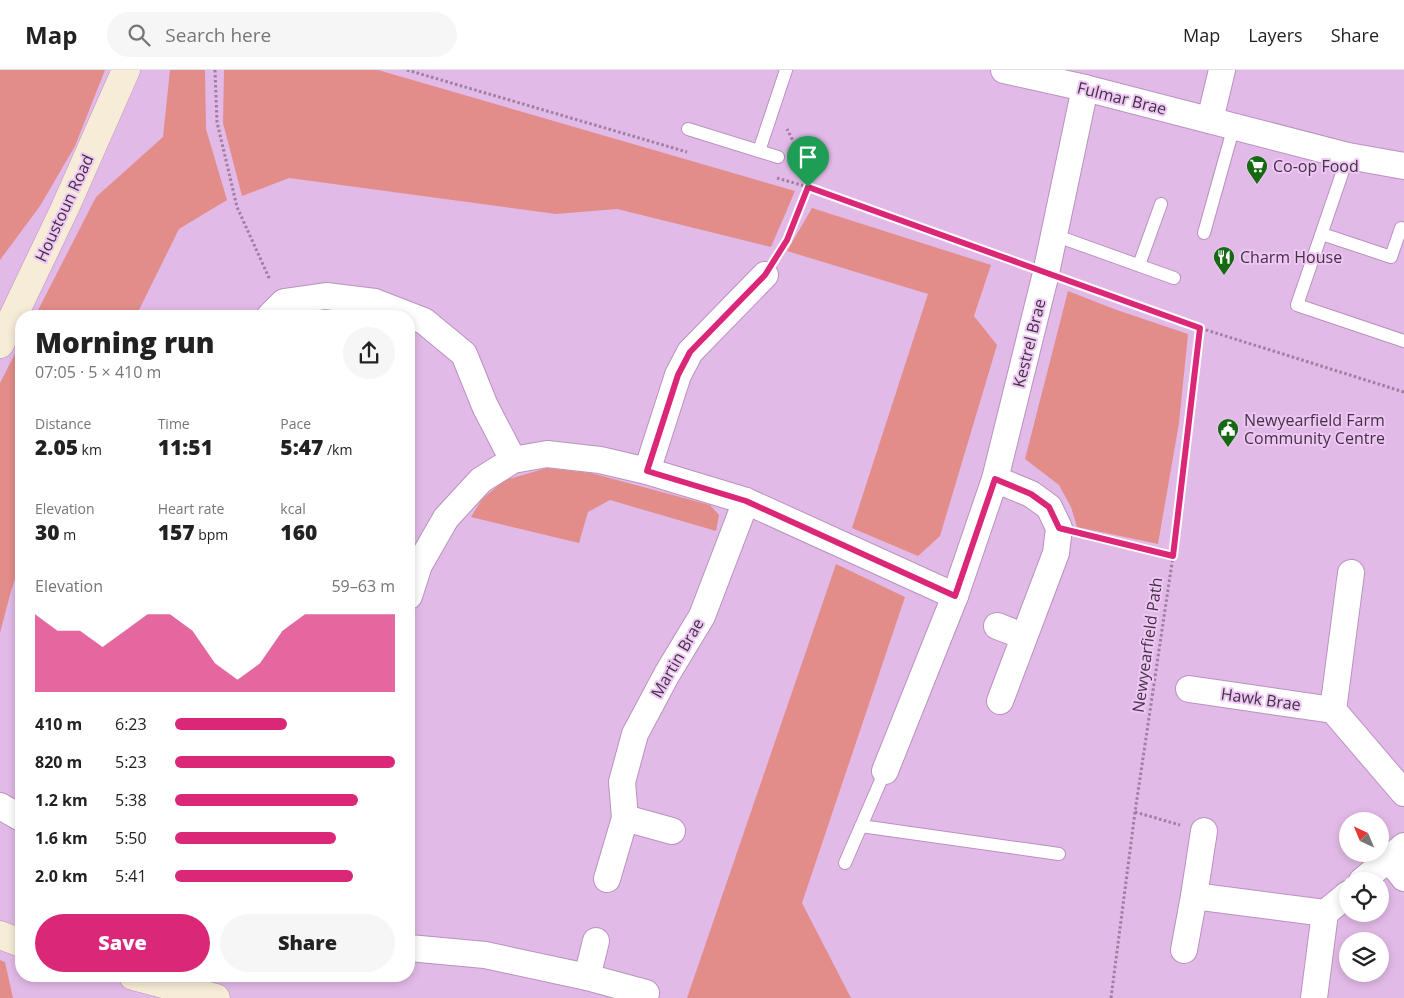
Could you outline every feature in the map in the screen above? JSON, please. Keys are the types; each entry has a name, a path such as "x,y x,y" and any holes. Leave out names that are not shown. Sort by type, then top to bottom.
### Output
{"street":[{"name":"Houstoun Road","path":"16,310 65,208 126,70"},
{"name":"Fulmar Brae","path":"1004,70 1085,88 1348,156 1404,166"},
{"path":"1222,70 1222,123"},
{"name":"Kestrel Brae","path":"885,771 955,596 995,479 1046,273 1085,88"},
{"path":"647,471 678,375 690,352 765,275"},
{"path":"277,309 326,296 375,302 397,310"},
{"name":"Houstoun Road","path":"0,344 15,313"},
{"path":"415,317 424,320 464,354 485,406 513,460"},
{"path":"415,577 419,565 446,518 481,480 513,460 547,454 600,460 647,471 746,501 955,596"},
{"path":"995,479 1031,494 1049,507 1059,528 1056,553 1000,701"},
{"name":"Martin Brae","path":"607,879 625,818 622,782 635,734 702,616 746,501"},
{"path":"1351,573 1333,710 1404,793"},
{"path":"997,626 1023,636"},
{"name":"Hawk Brae","path":"1189,689 1333,710"},
{"path":"0,806 15,815"},
{"path":"625,818 672,831"},
{"path":"1184,950 1204,831"},
{"path":"1379,872 1399,861"},
{"path":"1194,896 1325,913"},
{"path":"1314,998 1325,913 1339,901"},
{"path":"0,935 15,941"},
{"path":"587,978 596,941"},
{"path":"415,949 485,955 646,993"},
{"path":"156,982 216,998"}],"lane":[{"path":"759,151 786,70"},
{"path":"1204,234 1222,123"},
{"path":"688,129 778,157"},
{"path":"1348,156 1297,305 1404,342"},
{"path":"1138,265 1161,204"},
{"path":"1322,234 1391,257 1401,228 1404,229"},
{"path":"1054,235 1174,278"},
{"path":"845,863 885,771"},
{"path":"861,826 1059,854"}],"path":[{"path":"215,70 217,122 237,206 273,285 277,309"},
{"path":"407,70 693,154"},
{"path":"765,275 787,240 811,176 785,125"},
{"path":"770,176 808,187 1200,328 1404,392"},
{"name":"Newyearfield Path","path":"1111,998 1135,812 1173,556 1200,328"},
{"path":"1059,528 1173,556"},
{"path":"1135,812 1204,831"}],"shaded area":[{"path":"0,70 105,70 75,146 40,206 0,260"},
{"path":"170,70 205,70 206,129 227,200 179,229 139,310 38,310 96,197 163,137"},
{"path":"224,70 378,70 795,191 771,247 617,209 556,214 289,178 242,196 223,123"},
{"path":"812,208 991,265 974,316 997,345 940,536 918,556 852,528 928,294 787,251"},
{"path":"1068,291 1188,334 1179,423 1158,544 1077,527 1071,507 1059,485 1025,459"},
{"path":"15,354 15,579 0,633 0,383"},
{"path":"547,468 591,473 710,505 719,515 716,531 610,500 588,512 579,543 471,517 482,499 505,480"},
{"path":"836,564 905,597 802,903 851,998 687,998"},
{"path":"0,960 5,962 13,998 0,998"}],"place":[{"name":"Co-op Food","path":"1257,185"},
{"name":"Charm House","path":"1224,276"},
{"name":"Newyearfield Farm Community Centre","path":"1228,448"}],"route":[{"path":"808,187 1200,328 1173,556 1059,528 1049,507 1031,494 995,479 955,596 746,501 647,471 678,375 690,352 765,275 787,240 808,187"}]}
